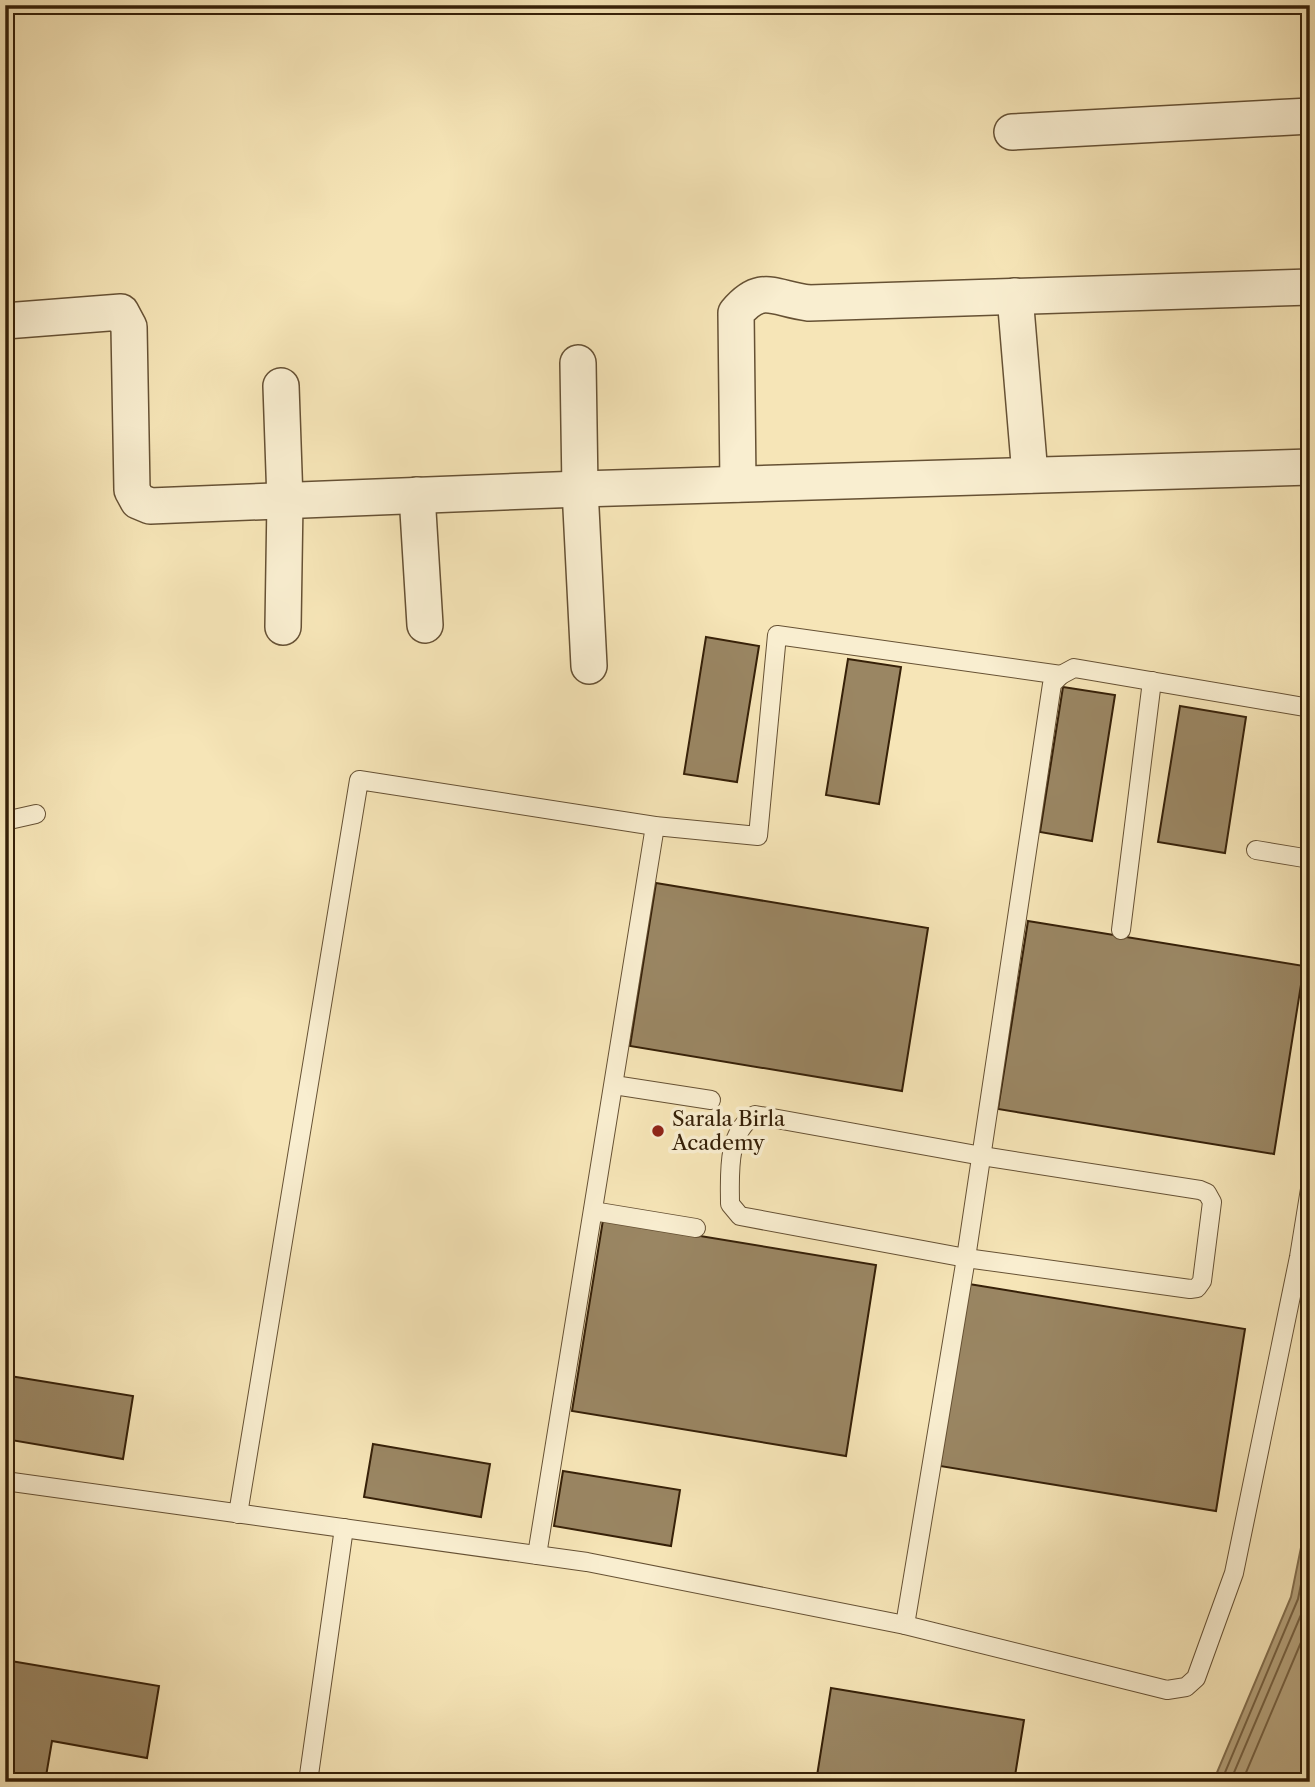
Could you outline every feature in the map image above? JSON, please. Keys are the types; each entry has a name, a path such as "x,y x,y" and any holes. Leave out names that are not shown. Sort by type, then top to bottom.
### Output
{"street":[{"path":"1012,132 1310,116"},
{"path":"738,484 736,313 749,298 769,294 788,301 809,303 1310,287"},
{"path":"1015,296 1030,475"},
{"path":"5,321 121,312 129,327 132,490 138,501 150,506 580,489 1310,467"},
{"path":"578,363 580,489 589,666"},
{"path":"281,386 285,501 283,627"},
{"path":"418,495 425,625"}],"lane":[{"path":"238,1514 359,780 655,826 758,836 777,635 1061,675"},
{"path":"905,1625 982,1156 1052,684 1074,668 1310,708"},
{"path":"1121,930 1152,681"},
{"path":"5,821 36,814"},
{"path":"537,1555 655,826"},
{"path":"1256,850 1310,859"},
{"path":"614,1085 711,1100"},
{"path":"755,1115 982,1156 1207,1193 1212,1202 1202,1281 1197,1288 1190,1289 966,1258 740,1216 730,1204 729,1161 742,1123 755,1115"},
{"path":"5,1481 587,1562 905,1625 1167,1690 1186,1687 1196,1678 1234,1573 1299,1257 1310,1189"},
{"path":"593,1211 696,1228"},
{"path":"308,1782 344,1528"}],"water":[{"path":"1310,1503 1310,1782 1213,1782 1291,1597"}],"building":[{"path":"706,637 759,646 737,782 684,774"},
{"path":"848,659 901,667 879,804 826,795"},
{"path":"1063,687 1115,695 1092,841 1040,832"},
{"path":"1180,706 1246,717 1225,853 1158,842"},
{"path":"656,883 928,928 902,1091 630,1046"},
{"path":"1028,921 1304,966 1274,1154 998,1109"},
{"path":"603,1220 876,1265 846,1456 572,1411"},
{"path":"969,1284 1245,1329 1216,1511 940,1466"},
{"path":"10,1376 133,1396 123,1459 5,1439 5,1403"},
{"path":"373,1444 490,1464 481,1517 364,1497"},
{"path":"563,1471 680,1490 671,1546 554,1526"},
{"path":"5,1660 159,1686 147,1758 52,1741 45,1782 5,1782"},
{"path":"831,1688 1024,1720 1014,1782 816,1782"}],"place":[{"name":"Sarala Birla Academy","path":"658,1131"}]}
